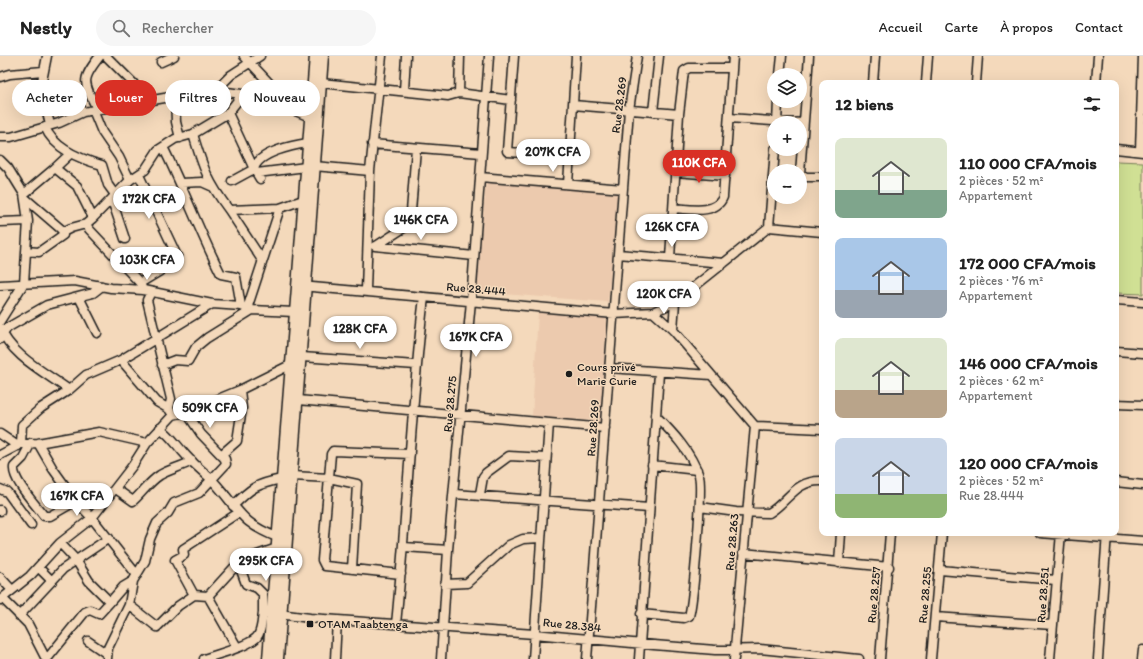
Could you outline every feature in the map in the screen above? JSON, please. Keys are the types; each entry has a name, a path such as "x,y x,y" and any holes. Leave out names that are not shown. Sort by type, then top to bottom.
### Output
{"main road":[{"path":"268,659 277,537 298,400 302,357 303,200 310,166 308,144 314,56"},
{"path":"278,659 272,614 287,477 290,365 294,312 302,286 310,166 323,56"}],"street":[{"path":"47,56 43,71 42,94 47,126 51,139 79,159 102,165 114,198 125,239"},
{"path":"87,111 95,110 85,79 87,72 100,56"},
{"path":"106,56 130,80"},
{"path":"161,62 174,56"},
{"path":"244,56 252,63 266,80"},
{"path":"226,80 231,75 252,63 260,56"},
{"path":"366,290 372,246 370,172 382,56"},
{"path":"404,91 406,56"},
{"path":"459,93 460,56"},
{"name":"Rue 28.275","path":"441,659 445,584 471,301 489,56"},
{"path":"514,56 506,148 508,152 570,156"},
{"path":"568,184 576,56"},
{"name":"Rue 28.269","path":"587,659 629,110 637,56"},
{"path":"653,112 659,56"},
{"path":"674,208 707,210 718,204 723,197 733,56"},
{"path":"781,68 782,56"},
{"path":"805,116 809,56"},
{"path":"874,80 875,56"},
{"path":"926,80 928,56"},
{"path":"976,80 978,56"},
{"path":"1096,80 1098,56"},
{"path":"1119,149 1142,151 1143,56"},
{"path":"670,258 679,114 686,69 732,68"},
{"path":"0,77 10,74 43,71"},
{"path":"321,82 448,96 459,93 511,100"},
{"path":"231,108 239,99"},
{"path":"573,105 679,114"},
{"path":"0,137 11,137 68,120 76,116"},
{"path":"97,116 102,132 120,157 130,180"},
{"path":"176,116 180,138"},
{"path":"26,250 39,252 63,235 63,232 86,224 114,198 130,180 139,175 156,153 163,147 175,139 193,134 222,116"},
{"path":"230,116 257,174"},
{"path":"306,116 310,118"},
{"path":"729,118 767,121"},
{"path":"193,134 202,165 212,186 262,260"},
{"path":"257,174 255,165 267,155 289,146 308,144"},
{"path":"372,144 481,153"},
{"path":"163,147 181,182 208,249 221,274 236,277 247,308"},
{"path":"372,246 410,224 416,148"},
{"path":"25,197 71,153"},
{"path":"769,227 774,156"},
{"path":"801,156 800,173 806,177 819,178"},
{"path":"0,160 8,168 25,197 63,232"},
{"path":"232,181 257,174 310,166 370,172"},
{"path":"55,168 77,186 93,218"},
{"path":"676,172 725,176"},
{"path":"0,285 75,281 102,286 141,287 177,256 139,175"},
{"path":"480,177 623,189"},
{"path":"181,182 202,182 212,186"},
{"path":"0,321 11,306 24,283 28,221 25,197"},
{"path":"229,210 280,208 303,200"},
{"path":"162,365 176,360 188,361 196,347 247,308 280,208"},
{"path":"0,222 28,221"},
{"path":"86,224 108,247 141,287 151,292 212,304 294,312"},
{"path":"819,232 769,227 762,230 675,302 653,312 673,330 755,426 819,429"},
{"path":"372,246 474,256"},
{"path":"618,254 724,262"},
{"path":"69,390 22,355 1,334 7,328 47,305 56,301 92,293 102,286"},
{"name":"Rue 28.444","path":"302,286 366,290 424,297 614,314 653,312"},
{"path":"135,578 123,587 99,614 90,610 85,612 47,659 28,624 1,599 38,567 60,543 92,518 116,489 147,443 171,412 171,399 147,300 151,292"},
{"path":"79,297 97,333"},
{"path":"396,624 404,548 416,365 424,297"},
{"path":"1119,300 1143,302"},
{"path":"673,330 675,302"},
{"path":"19,445 22,425 41,408 69,390 86,375 121,360 212,304"},
{"path":"0,311 11,306"},
{"path":"1119,351 1143,353"},
{"path":"302,357 416,365"},
{"path":"121,360 156,402 171,412 186,412 211,400 240,390 290,365"},
{"path":"610,368 659,373 712,375"},
{"path":"639,659 659,373"},
{"path":"222,455 237,441 242,408 240,390"},
{"path":"298,400 414,409 549,424 605,428"},
{"path":"1119,404 1143,405"},
{"path":"88,641 107,656 128,605 135,578 146,561 150,539 157,523 168,513 174,503 199,493 226,464 222,455 202,434 186,412"},
{"path":"641,614 684,618 688,616 700,507 700,479 697,470 680,442 655,415"},
{"path":"533,659 549,424"},
{"name":"Rue 28.263","path":"734,659 755,426"},
{"path":"160,428 169,435 212,480 236,510 260,531 277,537"},
{"path":"0,455 19,445 99,432 147,443"},
{"path":"0,434 19,445"},
{"path":"35,443 76,501 109,538 135,578"},
{"path":"35,443 13,470 22,487 44,516 50,516 76,501"},
{"path":"401,574 325,566 322,560 331,454 333,451 410,454"},
{"path":"480,494 483,478 486,473 509,456 546,458"},
{"path":"116,489 133,502 148,484 160,475 170,470 182,467 192,460"},
{"path":"652,465 697,470"},
{"path":"194,595 175,560 184,555 182,550 188,544 236,510 250,490 262,482 287,477 329,478 356,483 358,486 352,569"},
{"path":"700,507 769,513 799,485 814,480 819,481"},
{"path":"1119,482 1143,485"},
{"path":"0,489 7,492 31,525"},
{"path":"454,494 480,494 649,508"},
{"path":"839,563 841,536"},
{"name":"Rue 28.257","path":"880,659 890,536"},
{"name":"Rue 28.255","path":"931,659 942,536"},
{"name":"Rue 28.251","path":"1050,659 1060,536"},
{"path":"1098,659 1107,536 1143,541"},
{"path":"19,616 63,569 109,538"},
{"path":"445,584 468,583 503,549 516,540 541,538"},
{"path":"60,543 76,560 89,581 110,602"},
{"path":"128,605 156,627 194,595 208,596 224,581 238,562 277,548"},
{"path":"404,548 448,550"},
{"path":"743,553 888,567"},
{"path":"204,659 219,657 256,638 262,626 272,614 263,594 257,588 246,584 238,562"},
{"path":"38,567 52,581"},
{"path":"940,570 1056,580"},
{"path":"0,576 12,590"},
{"path":"208,596 237,647"},
{"name":"Rue 28.384","path":"272,614 534,634 640,644 735,650 760,649 859,659"},
{"path":"935,617 1053,625"},
{"path":"335,659 337,620"},
{"path":"760,649 760,659"},
{"path":"1142,659 1143,650"}],"shaded area":[{"path":"486,181 618,191 608,302 476,292"},
{"name":"Cours privé Marie Curie","path":"538,312 607,317 600,421 532,417"}],"green space":[{"path":"1119,161 1143,162 1143,294 1119,293"}],"place":[{"name":"Cours privé Marie Curie","path":"569,374"},
{"name":"OTAM Taabtenga","path":"310,624"}]}
